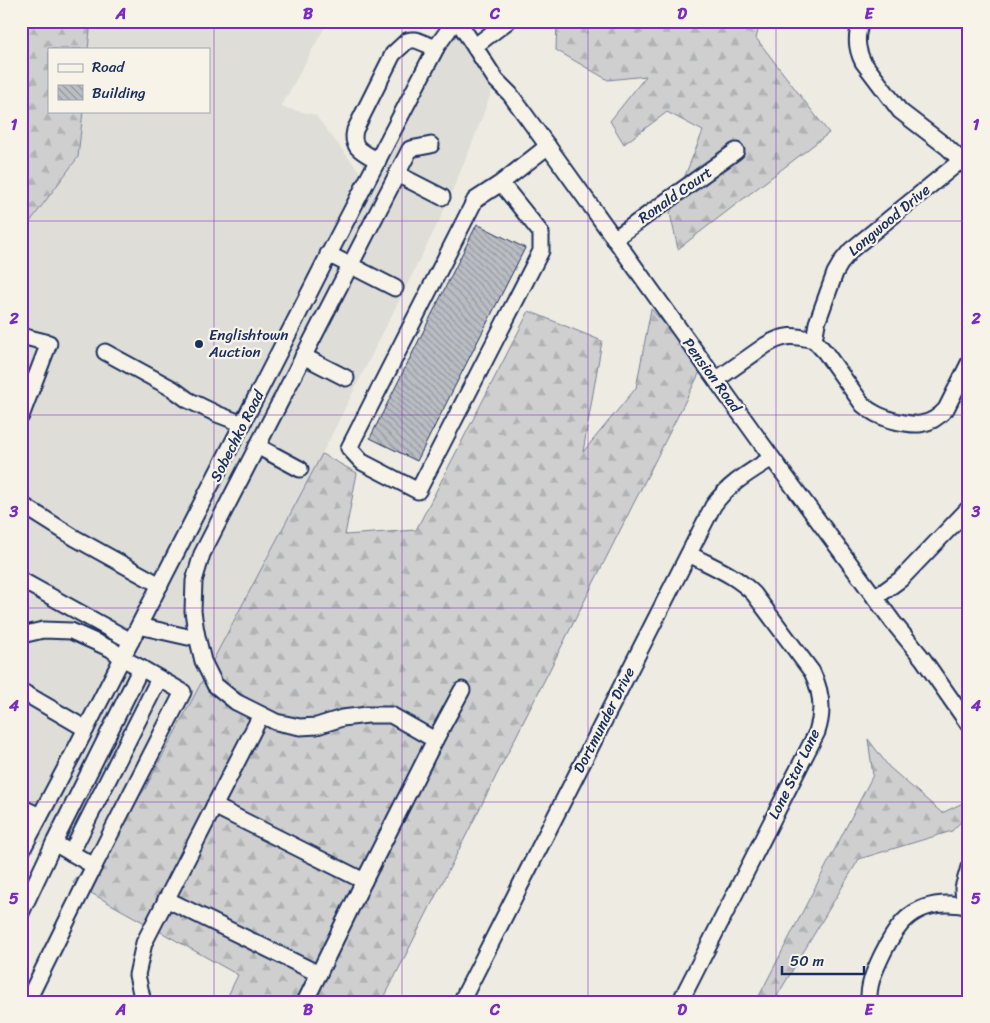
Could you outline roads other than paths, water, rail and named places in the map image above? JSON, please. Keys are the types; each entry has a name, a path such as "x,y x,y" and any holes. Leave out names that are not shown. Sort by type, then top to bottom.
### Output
{"street":[{"name":"Pension Road","path":"456,21 475,46 496,80 510,94 772,458 875,598 923,659 969,725"},
{"name":"Sobechko Road","path":"21,852 243,424 328,254 436,48 456,21"},
{"path":"475,46 508,21"},
{"path":"862,21 857,36 857,45 858,53 863,62 900,111 966,161"},
{"path":"378,161 359,150 354,144 353,137 389,62 407,41 416,40 436,48"},
{"path":"431,146 410,149 303,356 202,554 194,581 193,611 203,661 215,685 236,702 260,715 276,722 300,727 317,726 342,718 391,715 435,740"},
{"path":"501,183 541,233 541,251 418,491 362,462 349,448 475,200 501,183 548,146"},
{"name":"Ronald Court","path":"614,239 736,151"},
{"name":"Longwood Drive","path":"814,340 817,323 835,273 851,250 966,161"},
{"path":"397,174 442,198"},
{"path":"328,254 395,288"},
{"path":"21,336 49,343 21,416"},
{"path":"716,380 775,340 796,336 814,340 870,412 877,416 916,425 933,420 946,409 969,363"},
{"path":"105,352 174,389 188,400 243,424"},
{"path":"303,356 346,378"},
{"path":"257,446 300,469"},
{"name":"Dortmunder Drive","path":"461,1002 713,506 728,488 772,458"},
{"path":"21,504 75,538 160,585"},
{"path":"875,598 901,579 969,508"},
{"name":"Lone Star Lane","path":"680,1002 817,732 821,708 817,682 812,672 754,594 736,578 689,554"},
{"path":"21,580 131,641"},
{"path":"139,626 188,637 196,632"},
{"path":"21,636 43,630 71,631 111,649 122,658 183,692 27,1002"},
{"path":"21,913 141,668"},
{"path":"71,853 160,680"},
{"path":"305,1002 364,881 462,690"},
{"path":"21,691 86,729"},
{"path":"142,1002 137,975 144,943 260,715"},
{"path":"70,760 90,771"},
{"path":"214,806 364,881"},
{"path":"21,807 40,816"},
{"path":"54,843 94,866"},
{"path":"869,1002 869,989 873,974 890,938 906,918 929,906 944,904 966,906 963,888 969,866"},
{"path":"166,899 319,974"}],"place":[{"name":"Englishtown Auction","path":"199,344"}]}
